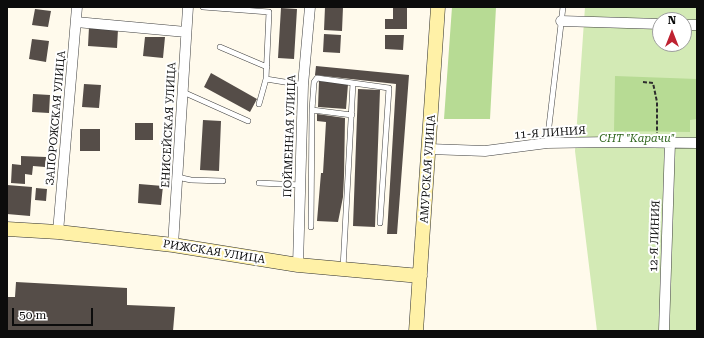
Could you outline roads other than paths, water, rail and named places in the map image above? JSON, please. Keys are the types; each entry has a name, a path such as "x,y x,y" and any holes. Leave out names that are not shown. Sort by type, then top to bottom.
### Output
{"street":[{"name":"ЗАПОРОЖСКАЯ УЛИЦА","path":"58,232 77,7"},
{"name":"ЕНИСЕЙСКАЯ УЛИЦА","path":"173,245 188,7"},
{"name":"ПОЙМЕННАЯ УЛИЦА","path":"298,265 304,84 310,7"},
{"name":"АМУРСКАЯ УЛИЦА","path":"416,331 438,7"},
{"path":"561,21 652,24"},
{"path":"76,22 186,32"},
{"name":"12-Я ЛИНИЯ","path":"664,331 670,142"},
{"name":"11-Я ЛИНИЯ","path":"429,149 485,151 547,143 697,143"},
{"name":"РИЖСКАЯ УЛИЦА","path":"7,229 58,232 173,245 298,265 420,276"}],"lane":[{"path":"203,7 269,12 266,79 259,104"},
{"path":"547,143 563,7"},
{"path":"220,47 267,68"},
{"path":"311,227 312,110 314,82 317,78 389,88 380,223"},
{"path":"266,79 304,84"},
{"path":"343,269 353,82"},
{"path":"183,92 248,121"},
{"path":"312,110 352,115"},
{"path":"178,177 191,180 224,181"},
{"path":"259,183 301,185"}],"park label":[{"name":"СНТ \"Карачи\"","path":"637,139"}]}
